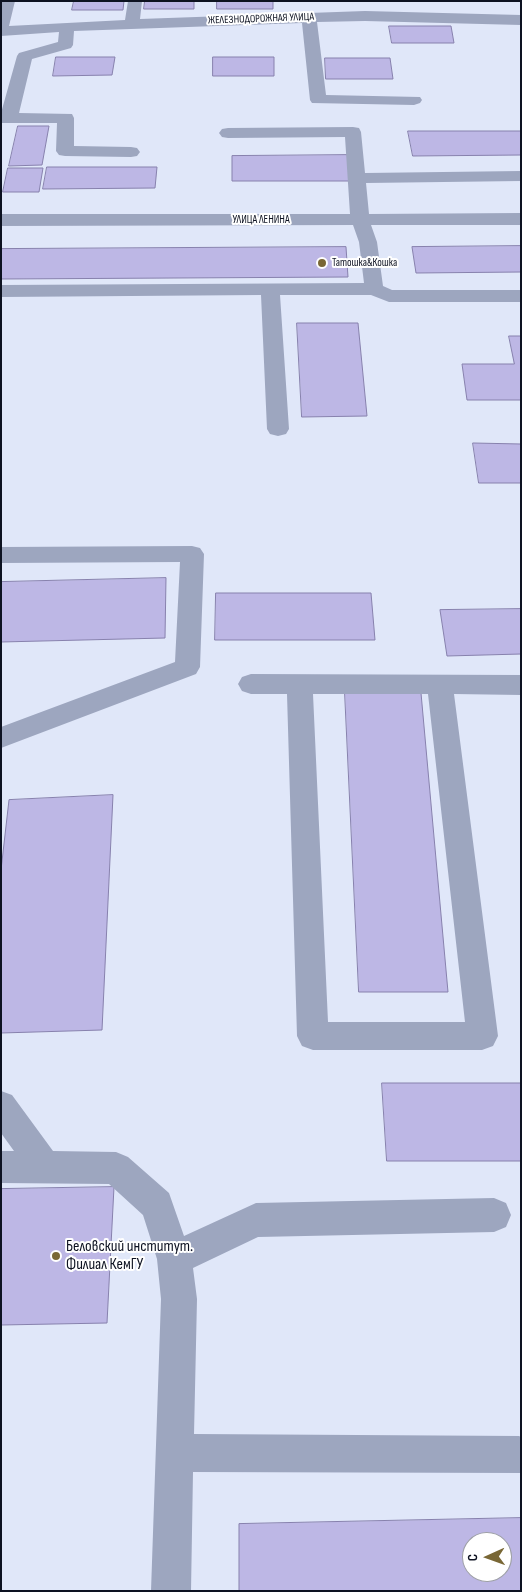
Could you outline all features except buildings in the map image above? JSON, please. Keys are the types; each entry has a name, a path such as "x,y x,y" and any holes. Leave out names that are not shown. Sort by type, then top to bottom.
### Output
{"street":[{"path":"1,30 8,1"},
{"path":"132,25 135,1"},
{"name":"ЖЕЛЕЗНОДОРОЖНАЯ УЛИЦА","path":"1,30 132,25 208,15 309,18 412,16 521,20"},
{"path":"309,18 318,100 414,100"},
{"path":"67,27 65,45 25,56 5,118 66,118 64,151 131,152"},
{"path":"228,133 353,132 360,220 368,242 374,289"},
{"path":"357,178 521,176"},
{"name":"УЛИЦА ЛЕНИНА","path":"1,220 521,219"},
{"path":"1,291 374,289 389,296 521,296"},
{"path":"270,290 278,429"},
{"path":"1,555 192,554 187,667 1,738"},
{"path":"251,684 521,685"},
{"path":"300,684 313,1036 482,1036 440,685"},
{"path":"1,1106 45,1167"},
{"path":"1,1167 116,1168 157,1205 174,1260 179,1299 171,1591"},
{"path":"174,1260 256,1220 494,1215"},
{"path":"175,1454 519,1455"}],"place":[{"name":"Татошка&Кошка","path":"322,263"},
{"name":"Беловский институт. Филиал КемГУ","path":"56,1256"}]}
